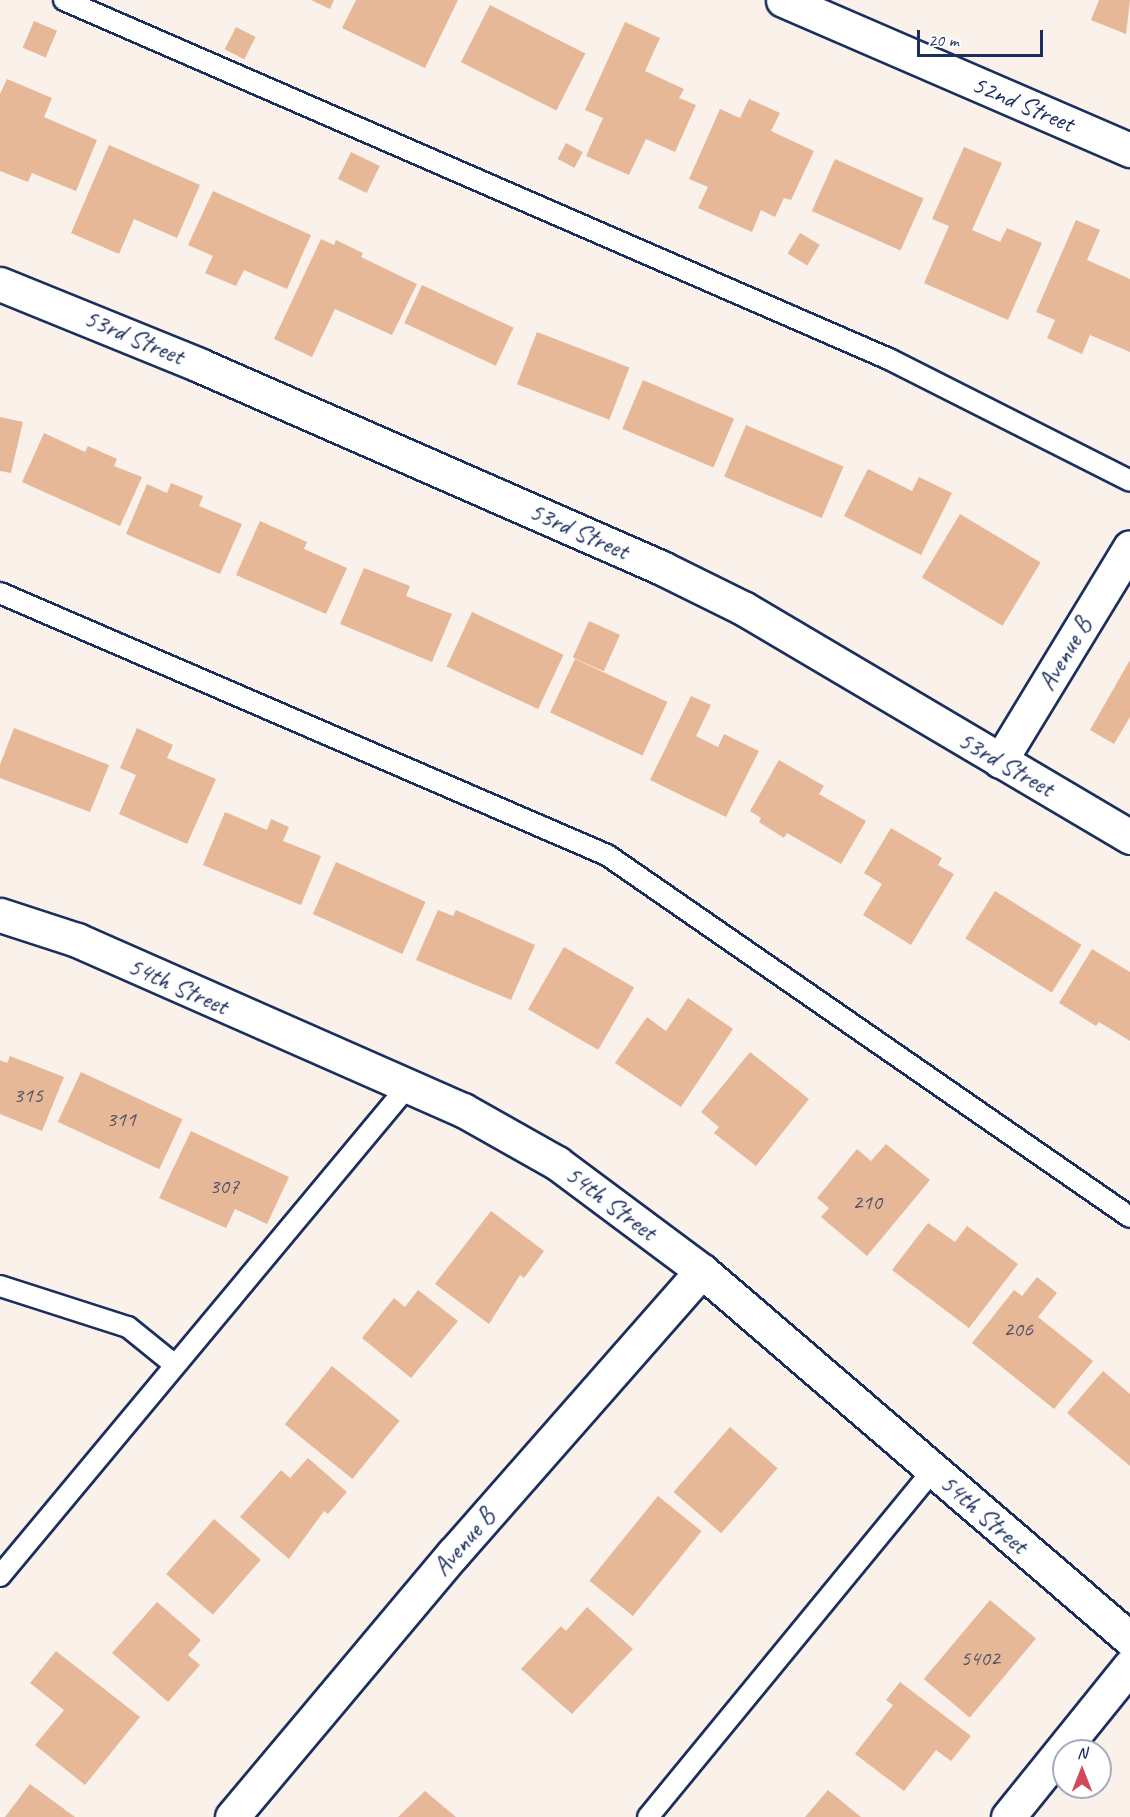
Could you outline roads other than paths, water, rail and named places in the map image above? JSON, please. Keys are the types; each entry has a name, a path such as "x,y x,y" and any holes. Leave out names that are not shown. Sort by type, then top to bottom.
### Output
{"street":[{"name":"52nd Street","path":"783,0 1130,150"},
{"name":"53rd Street","path":"0,284 199,365 662,568 743,608 1130,837"},
{"name":"Avenue B","path":"1000,761 1130,548"},
{"name":"54th Street","path":"0,915 77,940 463,1110 557,1163 702,1271 1130,1639"},
{"name":"Avenue B","path":"232,1817 453,1554 702,1271"},
{"path":"1008,1817 1130,1666"}],"lane":[{"path":"64,0 889,359 1130,481"},
{"path":"0,593 608,855 1130,1217"},
{"path":"0,1576 408,1086"},
{"path":"0,1286 129,1327 175,1365"},
{"path":"648,1817 933,1470"}]}
